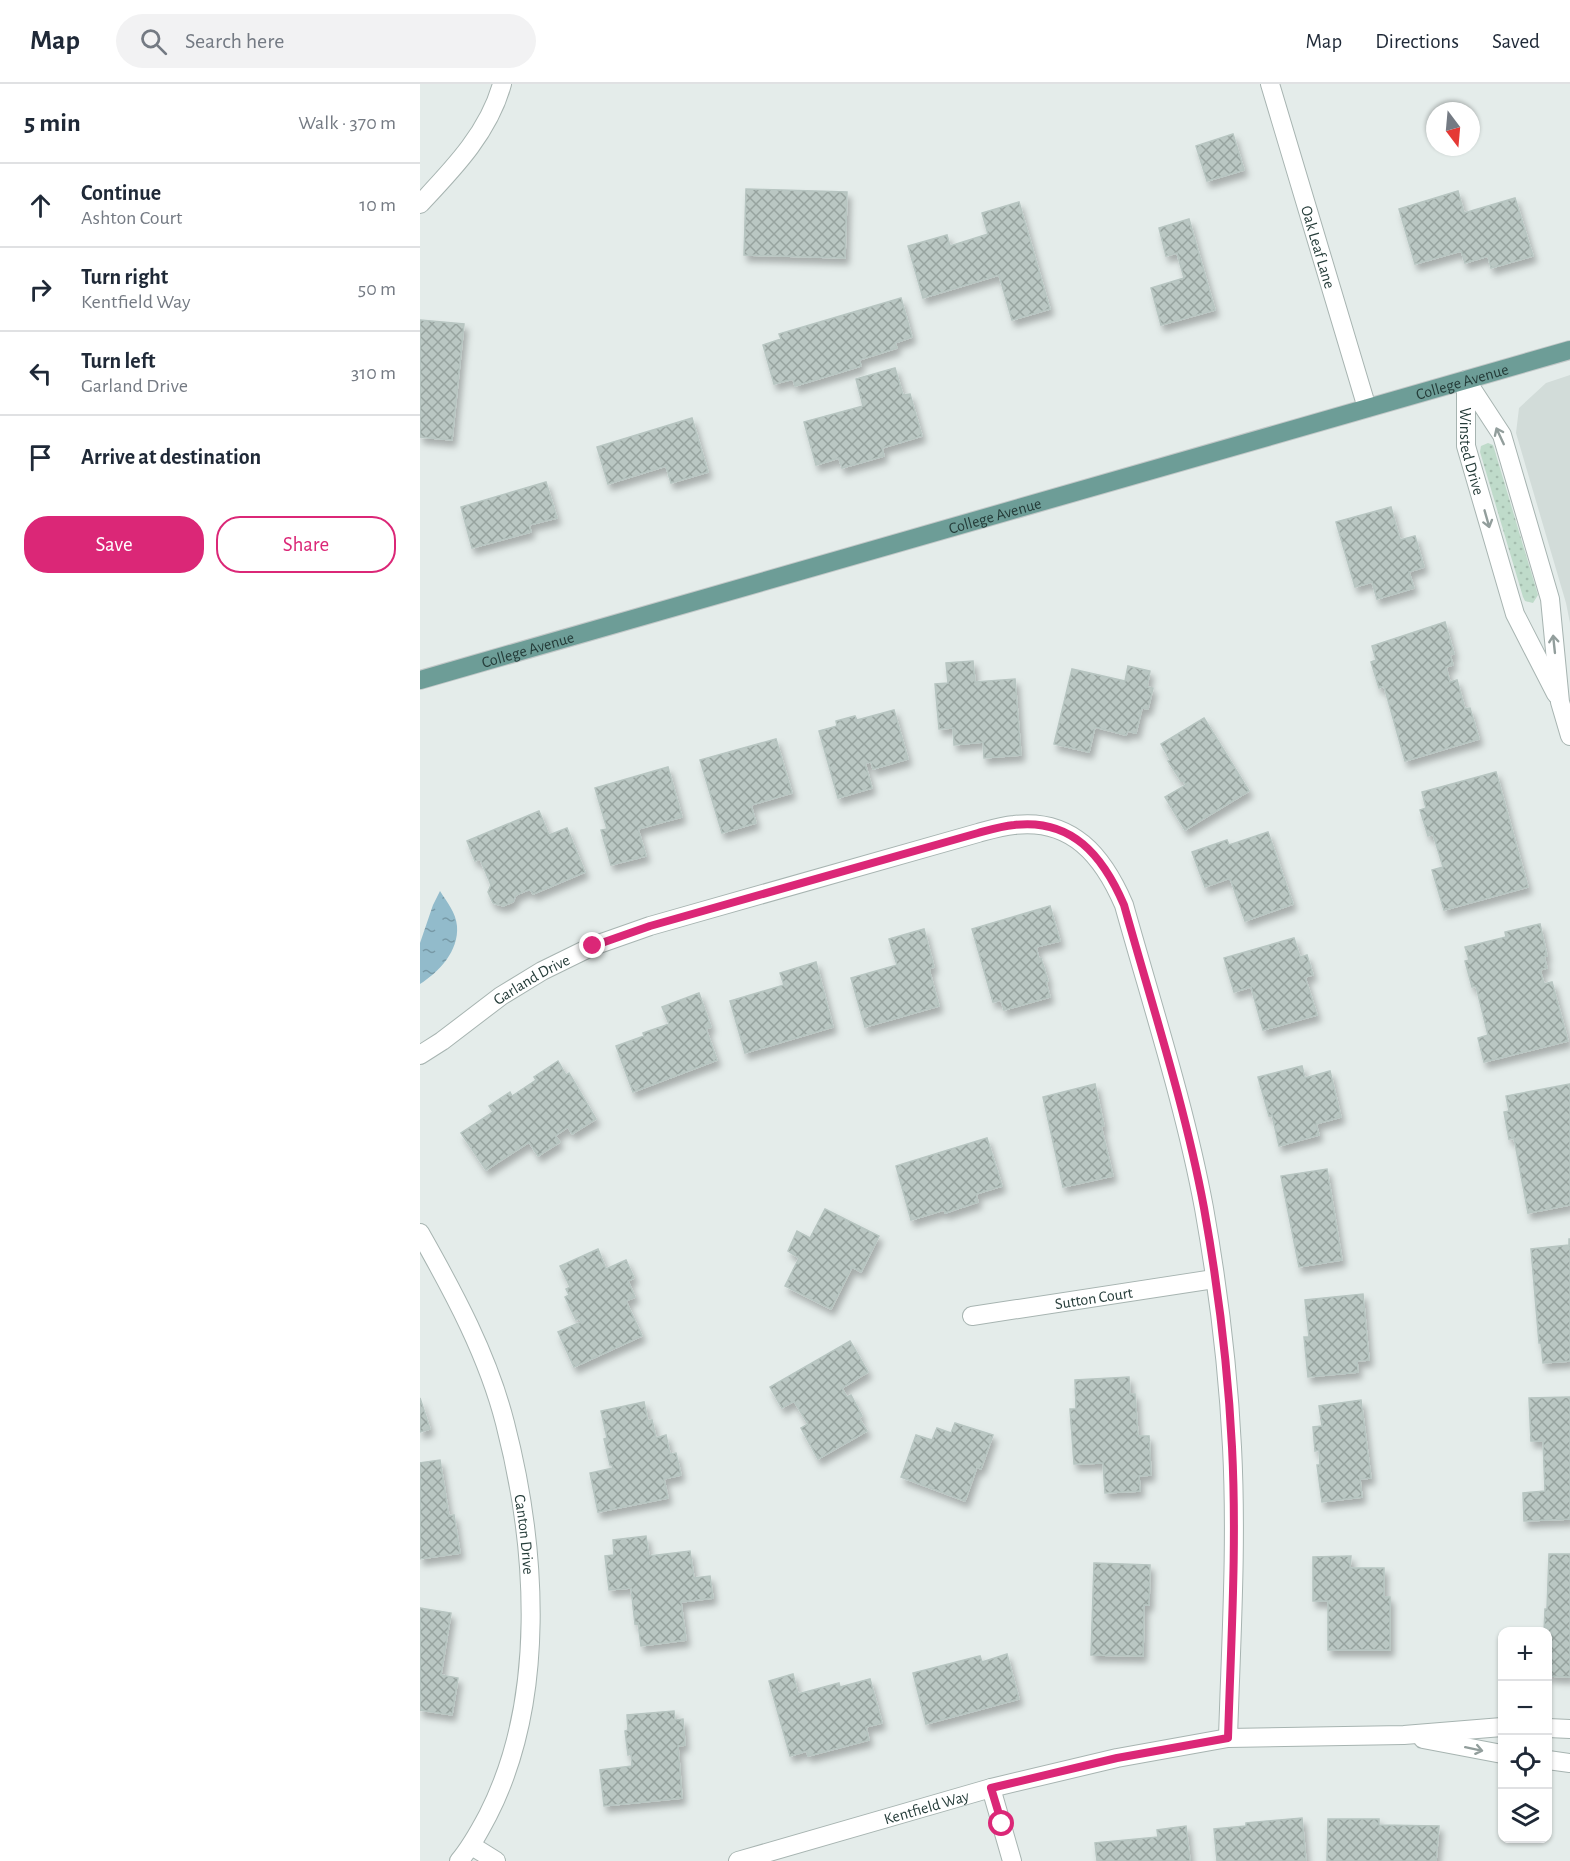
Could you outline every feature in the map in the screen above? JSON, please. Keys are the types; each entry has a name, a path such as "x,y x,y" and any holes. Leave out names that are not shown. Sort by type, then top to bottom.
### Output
{"main road":[{"name":"College Avenue","path":"420,680 1570,350"}],"street":[{"path":"420,204 462,158 497,104 502,84"},
{"name":"Oak Leaf Lane","path":"1270,84 1367,408"},
{"name":"Winsted Drive","path":"1466,380 1466,446 1515,614 1560,702 1570,736"},
{"name":"Winsted Drive","path":"1466,380 1502,435 1550,599 1560,702"},
{"name":"Garland Drive","path":"420,1055 501,996 542,971 593,946 650,926 978,833 1015,825 1054,827 1074,836 1094,854 1112,878 1124,905 1192,1148 1204,1210 1225,1359 1232,1448 1228,1738"},
{"name":"Canton Drive","path":"420,1233 452,1289 481,1354 505,1422 519,1490 527,1559 530,1614 528,1667 523,1710 515,1749 500,1788 472,1846"},
{"name":"Sutton Court","path":"972,1316 1215,1278"},
{"name":"Kentfield Way","path":"738,1861 991,1788 1117,1758 1228,1738 1404,1735 1498,1727"},
{"path":"1552,1728 1570,1729"},
{"name":"Kentfield Way","path":"1404,1735 1498,1753"},
{"path":"1552,1761 1570,1763"},
{"path":"991,1788 1012,1861"},
{"path":"459,1861 472,1846 496,1861"}],"shaded area":[{"path":"1570,375 1570,623 1516,433 1519,408 1546,383"}],"green space":[{"path":"1488,443 1494,448 1538,595 1533,603 1525,601 1523,597 1480,452 1481,446"}],"water":[{"path":"440,891 455,917 457,935 451,952 441,967 420,984 420,943"}],"building":[{"path":"1233,134 1244,170 1207,181 1196,146"},
{"path":"746,189 847,192 845,258 744,255"},
{"path":"1458,191 1464,213 1515,198 1533,256 1491,268 1488,256 1465,263 1461,251 1415,264 1399,209"},
{"path":"1019,202 1050,309 1012,320 999,275 923,298 908,246 947,235 950,246 988,234 982,213"},
{"path":"1189,219 1215,310 1161,325 1151,288 1184,278 1177,253 1166,256 1159,228"},
{"path":"901,298 912,337 895,343 897,348 859,360 861,366 795,386 793,379 774,384 763,345 781,339 779,334"},
{"path":"420,320 464,324 452,440 420,437"},
{"path":"895,368 903,395 910,394 922,436 882,448 884,456 842,468 839,458 816,465 804,422 863,406 856,379"},
{"path":"692,418 708,472 671,483 666,466 608,484 597,447"},
{"path":"546,482 557,518 529,525 531,532 472,548 461,507"},
{"path":"1391,507 1400,540 1415,536 1424,567 1409,572 1414,588 1377,599 1372,582 1355,587 1336,522"},
{"path":"1445,622 1454,654 1450,655 1453,665 1446,667 1450,682 1457,680 1465,709 1470,708 1479,739 1405,761 1384,686 1379,688 1371,662 1376,660 1372,646"},
{"path":"973,661 975,682 1015,679 1021,755 984,758 983,742 954,745 953,728 939,729 935,684 948,683 946,663"},
{"path":"1128,666 1150,671 1147,687 1153,688 1148,709 1142,708 1136,733 1128,731 1126,735 1095,727 1089,752 1054,744 1072,669 1125,681"},
{"path":"894,710 908,759 873,769 871,762 865,763 872,788 838,798 819,731 837,726 836,721 855,716 857,720"},
{"path":"1204,718 1249,791 1185,830 1165,797 1186,785 1168,761 1170,760 1161,744"},
{"path":"776,739 792,793 751,805 756,823 722,833 700,760"},
{"path":"668,767 682,817 638,829 646,856 611,865 601,830 607,829 595,788"},
{"path":"1496,772 1528,887 1444,910 1432,870 1443,867 1433,834 1428,836 1420,810 1426,808 1422,792"},
{"path":"539,811 549,835 567,828 585,872 533,894 530,889 516,895 513,902 503,906 493,903 488,892 491,885 480,859 475,861 467,841"},
{"path":"1268,832 1293,904 1245,921 1230,878 1205,887 1192,852 1227,840 1229,845"},
{"path":"1050,906 1060,941 1036,947 1048,981 1046,982 1050,997 1004,1010 1001,1000 993,1002 972,929"},
{"path":"1540,924 1547,956 1544,957 1547,968 1540,970 1544,984 1552,982 1568,1041 1484,1062 1478,1038 1488,1035 1476,986 1472,987 1465,961 1469,960 1465,947 1506,937 1505,932"},
{"path":"924,929 934,967 929,969 939,1006 865,1027 851,978 897,965 889,939"},
{"path":"1294,938 1300,957 1307,955 1313,975 1305,977 1317,1015 1263,1030 1251,987 1234,992 1224,958"},
{"path":"816,962 833,1027 745,1053 730,1001 784,985 780,973"},
{"path":"699,993 711,1027 706,1029 717,1060 633,1092 616,1046 669,1024 662,1007"},
{"path":"558,1061 566,1075 569,1073 596,1119 572,1134 568,1127 555,1136 560,1142 538,1156 529,1142 486,1170 461,1133 493,1112 489,1106 510,1092 512,1096"},
{"path":"1302,1066 1305,1078 1330,1071 1341,1117 1316,1124 1319,1135 1279,1146 1272,1115 1269,1116 1258,1077"},
{"path":"1095,1084 1104,1126 1101,1126 1113,1176 1063,1187 1043,1097"},
{"path":"1570,1084 1570,1205 1528,1213 1514,1138 1509,1139 1504,1112 1509,1111 1506,1096"},
{"path":"987,1138 1002,1186 976,1194 978,1202 945,1213 944,1210 911,1220 896,1166"},
{"path":"1327,1169 1342,1260 1299,1267 1281,1176"},
{"path":"825,1209 879,1236 861,1272 852,1267 831,1309 785,1286 799,1258 788,1251 797,1231 810,1238"},
{"path":"1569,1239 1570,1361 1543,1363 1541,1343 1539,1343 1531,1249 1569,1245"},
{"path":"598,1249 606,1269 626,1260 634,1278 628,1281 635,1297 626,1301 642,1336 574,1367 558,1332 581,1322 580,1318 576,1320 565,1297 569,1295 566,1289 570,1287 560,1266"},
{"path":"1363,1294 1369,1360 1357,1361 1358,1372 1308,1377 1304,1337 1309,1337 1305,1300"},
{"path":"850,1341 868,1372 842,1388 847,1397 851,1395 862,1416 859,1418 867,1431 818,1459 801,1428 808,1424 794,1401 782,1408 770,1387"},
{"path":"1129,1377 1130,1394 1135,1394 1138,1436 1149,1436 1151,1475 1139,1476 1140,1491 1105,1493 1103,1463 1074,1464 1070,1409 1076,1409 1075,1380"},
{"path":"1570,1397 1570,1519 1524,1521 1523,1493 1545,1491 1543,1441 1531,1441 1529,1398"},
{"path":"420,1398 430,1429 420,1432"},
{"path":"1361,1400 1371,1478 1360,1479 1362,1497 1322,1502 1317,1465 1320,1465 1319,1450 1315,1451 1313,1427 1322,1426 1319,1406"},
{"path":"644,1402 648,1421 652,1420 656,1438 666,1435 670,1454 676,1453 681,1475 664,1479 668,1498 598,1512 590,1473 613,1468 610,1465 604,1439 607,1438 601,1411"},
{"path":"955,1423 993,1435 981,1469 977,1467 965,1501 901,1477 916,1435 932,1440 937,1428 951,1433"},
{"path":"440,1460 449,1516 454,1515 460,1553 420,1559 420,1463"},
{"path":"646,1536 649,1556 690,1551 694,1578 710,1576 713,1598 681,1602 686,1640 641,1646 638,1623 635,1624 631,1588 609,1590 605,1556 614,1555 613,1540"},
{"path":"1549,1554 1570,1554 1570,1677 1552,1676 1552,1627 1544,1627 1545,1609 1547,1609"},
{"path":"1351,1556 1350,1568 1384,1568 1384,1597 1390,1597 1390,1650 1328,1650 1328,1601 1313,1601 1313,1557"},
{"path":"1094,1563 1150,1565 1149,1605 1144,1605 1143,1656 1091,1655"},
{"path":"420,1608 451,1613 441,1675 458,1678 452,1715 420,1710"},
{"path":"1007,1654 1019,1699 926,1724 913,1673 980,1656 982,1662"},
{"path":"793,1674 798,1694 839,1683 840,1687 870,1679 882,1723 866,1727 869,1740 808,1756 807,1751 790,1756 769,1681"},
{"path":"674,1711 675,1720 683,1719 685,1745 678,1746 682,1798 604,1806 600,1770 632,1766 625,1731 628,1730 627,1715"},
{"path":"1302,1818 1306,1861 1217,1861 1214,1829 1246,1826 1246,1823"},
{"path":"1328,1819 1379,1819 1379,1825 1439,1826 1436,1861 1327,1861"},
{"path":"1186,1826 1190,1861 1097,1861 1095,1843 1158,1837 1157,1830"}],"route":[{"path":"593,946 650,926 978,833 1015,825 1054,827 1074,836 1094,854 1112,878 1124,905 1192,1148 1215,1278 1225,1359 1232,1448 1232,1585 1228,1738 1117,1758 991,1788 1002,1824"}]}
